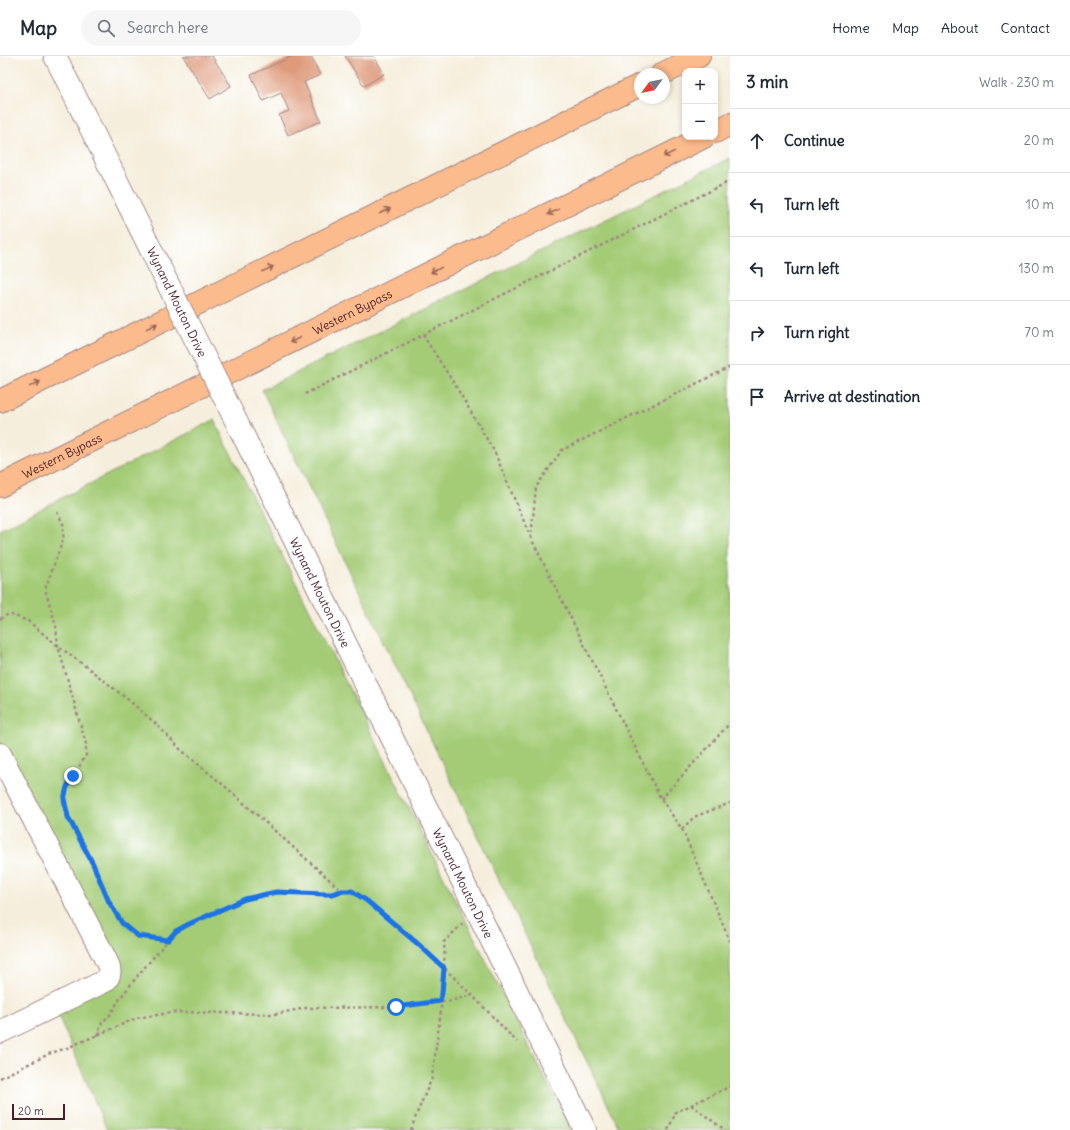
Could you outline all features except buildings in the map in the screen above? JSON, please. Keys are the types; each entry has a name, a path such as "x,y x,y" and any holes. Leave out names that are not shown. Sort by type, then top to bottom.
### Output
{"highway":[{"path":"670,70 699,56"},
{"path":"0,401 634,88"},
{"path":"718,130 730,124"},
{"name":"Western Bypass","path":"0,486 698,140"}],"street":[{"name":"Wynand Mouton Drive","path":"55,56 585,1130"},
{"path":"0,754 110,968 110,975 105,981 0,1032"}],"path":[{"path":"305,394 730,181"},
{"path":"423,335 494,451 531,538 661,799 682,829 730,941"},
{"path":"531,538 536,487 562,450 730,367"},
{"path":"57,512 64,526 63,540 45,589 56,626 58,646 86,744 86,755 67,787 64,799 68,817 93,864 109,902 122,923 138,936 168,940"},
{"path":"0,618 9,614 28,621 131,702 155,723 180,749 228,789 342,891"},
{"path":"661,799 730,723"},
{"path":"682,829 694,817 730,803"},
{"path":"97,1036 102,1022 110,1015 121,997 139,974 176,931 245,899 276,892 332,894 342,891 352,891 367,901 418,944 472,995 517,1042"},
{"path":"412,1130 416,1113 432,1078 441,1010 440,1001 445,958 444,942 463,923"},
{"path":"0,1078 51,1053 97,1036 137,1018 174,1012 276,1014 306,1008 396,1007 450,1001 472,995"},
{"path":"668,1130 676,1112 729,1087 730,1084"},
{"path":"691,1105 724,1130"}],"green space":[{"path":"730,158 730,1130 620,1130 262,390"},
{"path":"214,420 571,1130 107,1130 56,1010 116,980 0,749 0,530"}],"route":[{"path":"73,776 67,787 64,799 68,817 93,864 109,902 122,923 138,936 168,940 176,931 189,924 245,899 276,892 332,894 342,891 352,891 367,901 444,968 440,1001 396,1007"}]}
